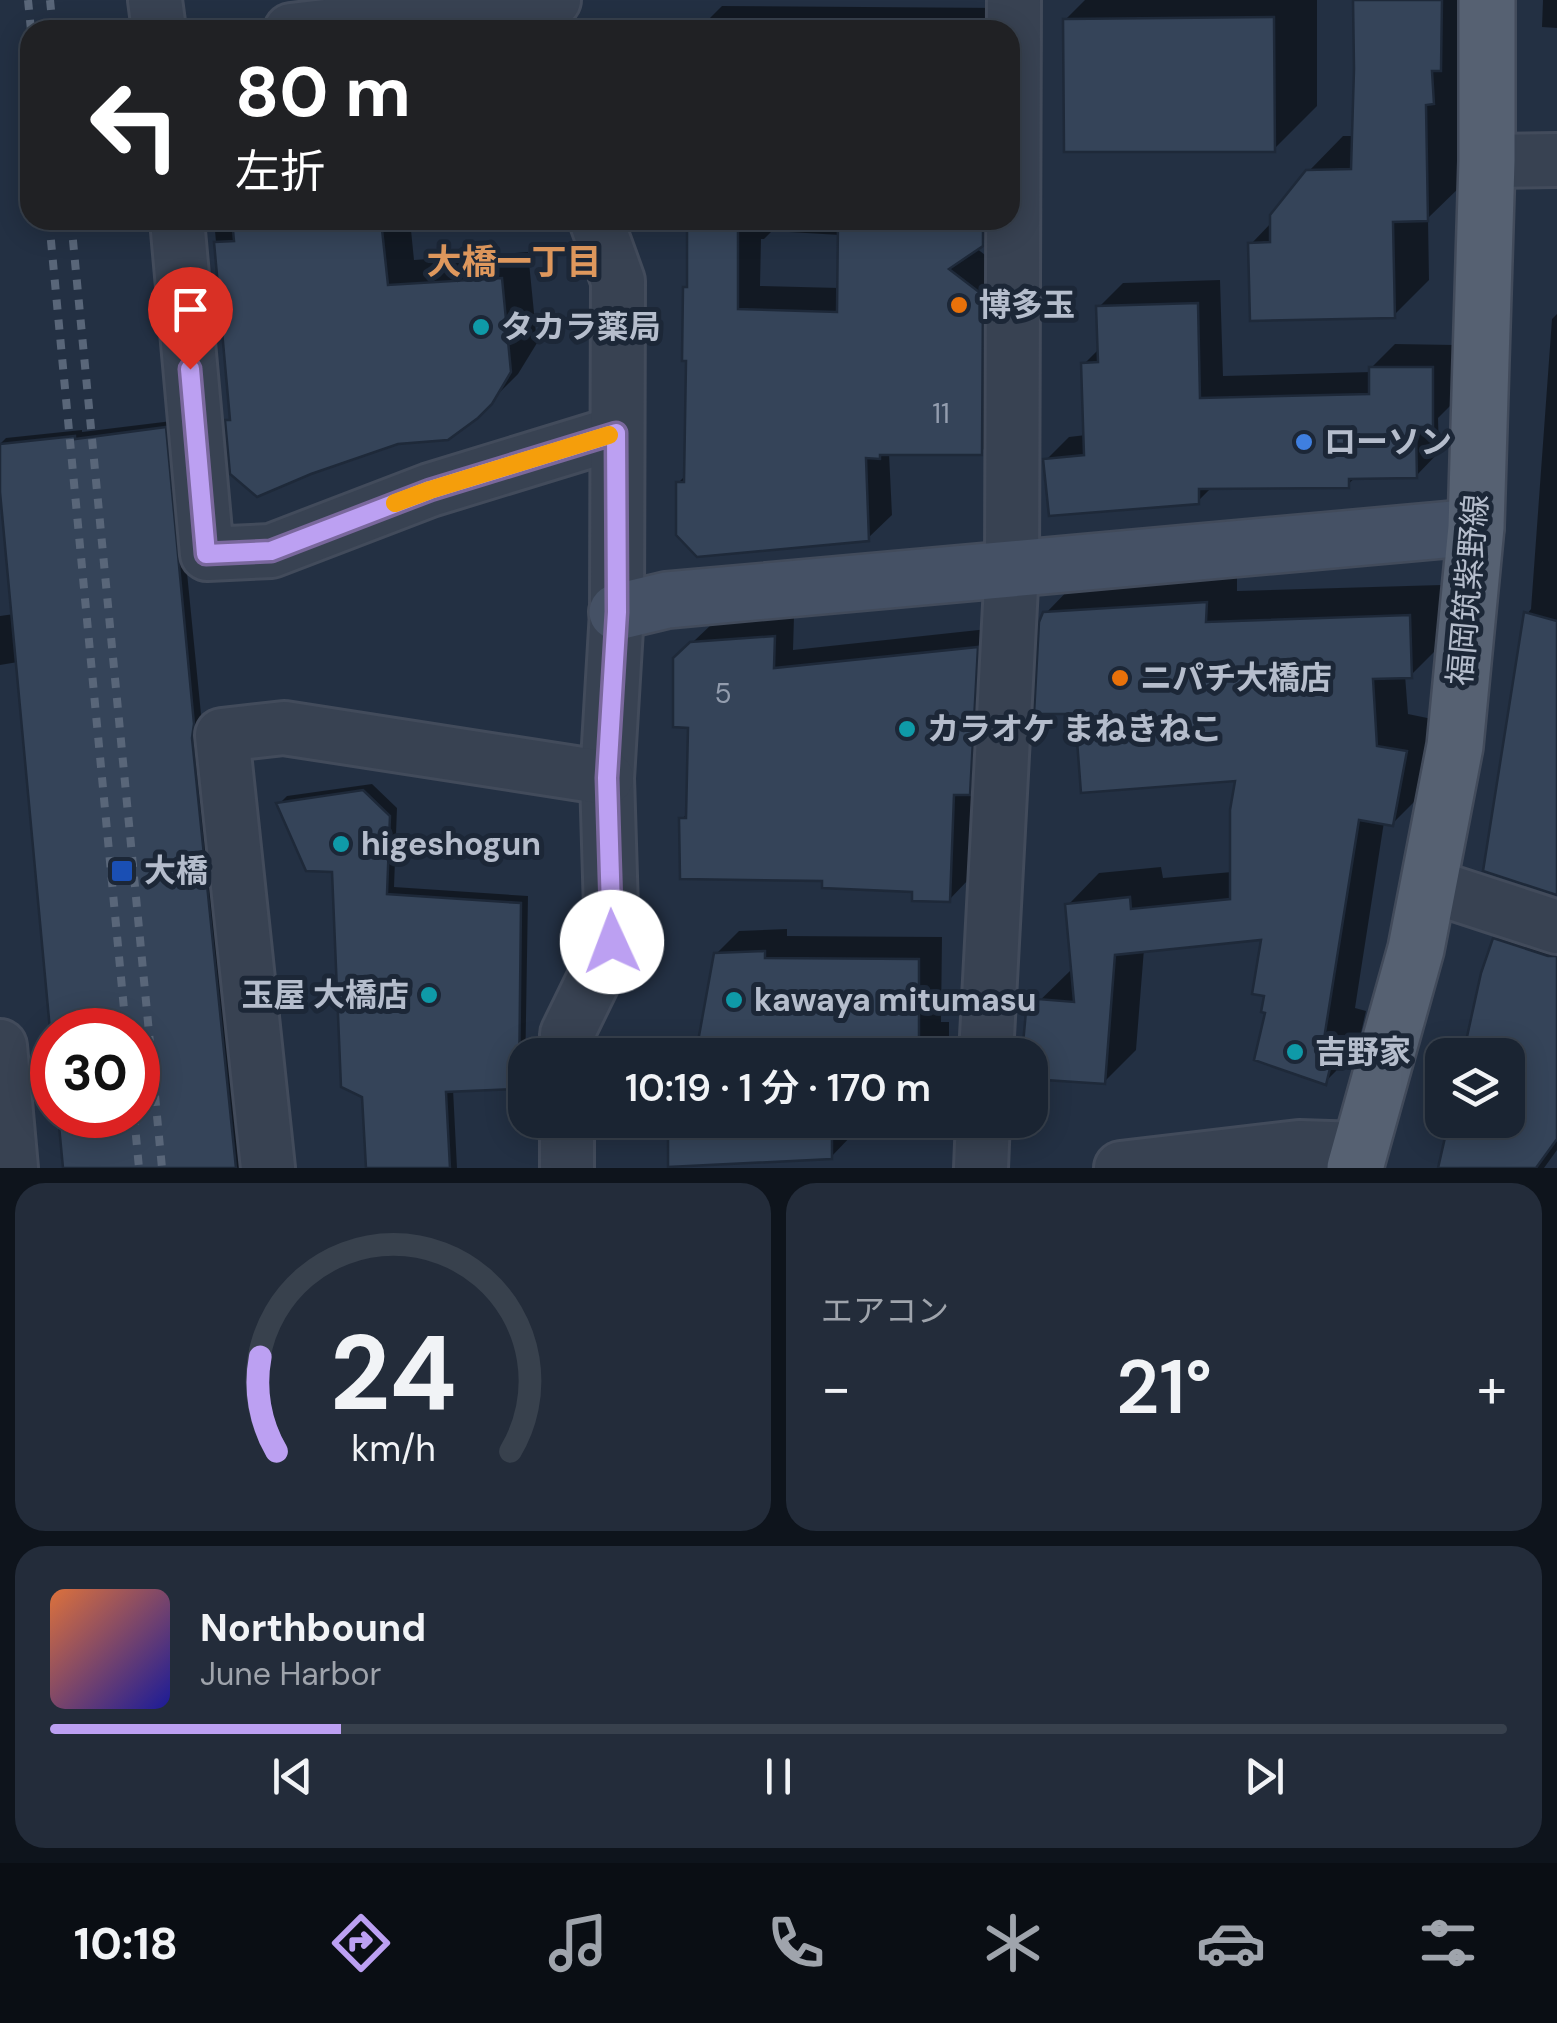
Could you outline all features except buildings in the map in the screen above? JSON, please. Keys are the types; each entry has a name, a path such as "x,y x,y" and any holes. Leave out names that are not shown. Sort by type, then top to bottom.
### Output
{"main road":[{"name":"福岡筑紫野線","path":"1358,1158 1416,949 1455,746 1476,527 1487,161 1486,0"}],"street":[{"path":"379,20 554,0"},
{"path":"1487,161 1557,160"},
{"path":"178,230 206,554 271,551 430,490 616,433"},
{"path":"567,1038 612,942 607,778 617,612 618,281 600,230"},
{"path":"987,1038 1012,568 1013,230"},
{"path":"617,612 667,600 1476,527"},
{"path":"268,1168 222,736 284,728 607,778"},
{"path":"1428,886 1557,927"},
{"path":"0,1046 10,1168"},
{"path":"567,1138 567,1168"},
{"path":"980,1168 981,1138"},
{"path":"1121,1168 1299,1147 1358,1158"}],"railway":[{"path":"28,0 30,20"},
{"path":"50,0 52,20"},
{"path":"50,230 124,1008"},
{"path":"72,230 162,1168"},
{"path":"136,1138 139,1168"}],"slow traffic":[{"path":"395,503 609,435"}],"place":[{"name":"博多玉","path":"959,305"},
{"name":"タカラ薬局","path":"481,327"},
{"name":"ローソン","path":"1304,442"},
{"name":"ニパチ大橋店","path":"1120,678"},
{"name":"カラオケ まねきねこ","path":"907,729"},
{"name":"higeshogun","path":"341,844"},
{"name":"大橋","path":"122,871"},
{"name":"玉屋 大橋店","path":"429,995"},
{"name":"kawaya mitumasu","path":"734,1000"},
{"name":"吉野家","path":"1295,1052"}],"district":[{"name":"大橋一丁目","path":"514,262"}],"route":[{"path":"190,369 206,554 271,551 430,490 616,433 617,612 607,778 612,942"}]}
